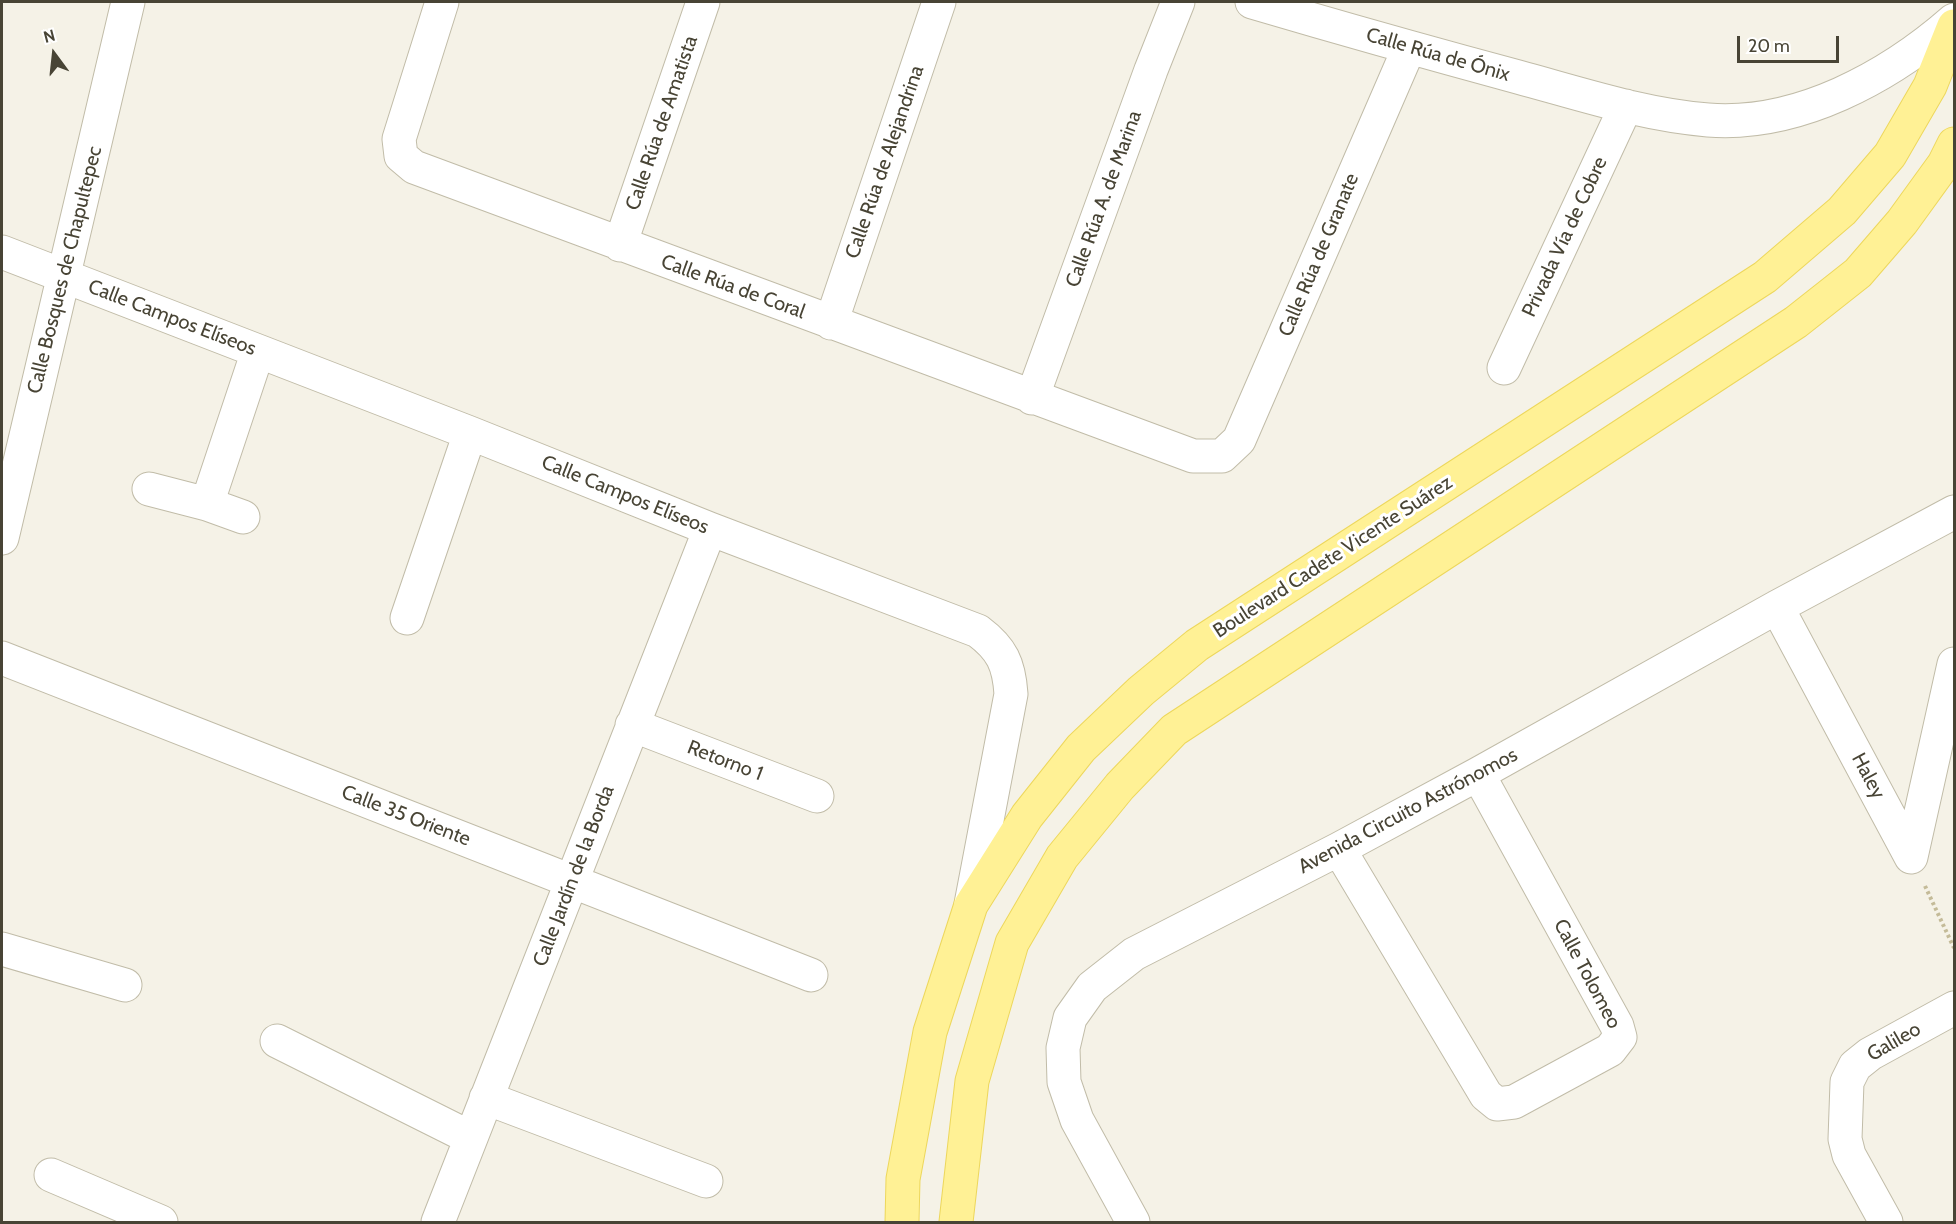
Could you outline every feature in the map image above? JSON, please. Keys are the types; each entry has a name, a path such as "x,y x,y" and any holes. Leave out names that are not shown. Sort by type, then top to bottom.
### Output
{"main road":[{"name":"Boulevard Cadete Vicente Suárez","path":"902,1222 903,1179 930,1032 971,905 1027,816 1081,748 1141,691 1197,645 1766,277 1842,211 1890,155 1930,86 1954,26"},
{"path":"956,1222 972,1081 1012,943 1062,857 1120,786 1174,729 1796,322 1857,273 1902,222 1944,164 1954,144"}],"street":[{"name":"Calle Bosques de Chapultepec","path":"2,538 14,422 64,276 128,2"},
{"name":"Calle Rúa de Coral","path":"442,2 399,139 401,156 414,167 1193,456 1222,456"},
{"name":"Calle Rúa de Amatista","path":"620,245 704,2"},
{"name":"Calle Rúa de Alejandrina","path":"831,323 939,2"},
{"name":"Calle Rúa A. de Marina","path":"1032,398 1178,2"},
{"name":"Calle Rúa de Ónix","path":"1252,2 1409,48 1626,106 1672,116 1711,120 1753,118 1788,112 1828,100 1867,81 1923,46 1954,20"},
{"name":"Calle Rúa de Granate","path":"1222,456 1239,440 1409,48"},
{"name":"Privada Vía de Cobre","path":"1504,368 1626,106"},
{"name":"Calle Campos Elíseos","path":"2,252 470,433 710,529 978,631 993,642 1004,658 1010,673 1011,694 971,905"},
{"path":"207,504 258,351"},
{"path":"407,618 470,433"},
{"path":"149,489 207,504 243,517"},
{"name":"Avenida Circuito Astrónomos","path":"1133,1222 1077,1120 1064,1082 1063,1048 1070,1018 1092,987 1134,954 1339,849 1954,512"},
{"name":"Calle Jardín de la Borda","path":"438,1222 710,529"},
{"name":"Haley","path":"1777,607 1911,857"},
{"name":"Calle 35 Oriente","path":"2,658 811,975"},
{"path":"1911,857 1954,664"},
{"name":"Retorno 1","path":"632,725 817,796"},
{"name":"Calle Tolomeo","path":"1339,849 1486,1095 1497,1104 1514,1102 1610,1050 1620,1037 1617,1026 1478,774"},
{"path":"2,949 125,985"},
{"name":"Galileo","path":"1886,1222 1849,1155 1845,1139 1847,1082 1855,1066 1870,1053 1954,1008"},
{"path":"277,1041 471,1138"},
{"path":"486,1098 706,1181"},
{"path":"51,1174 121,1215 161,1222"}],"path":[{"path":"1911,857 1954,948"}]}
